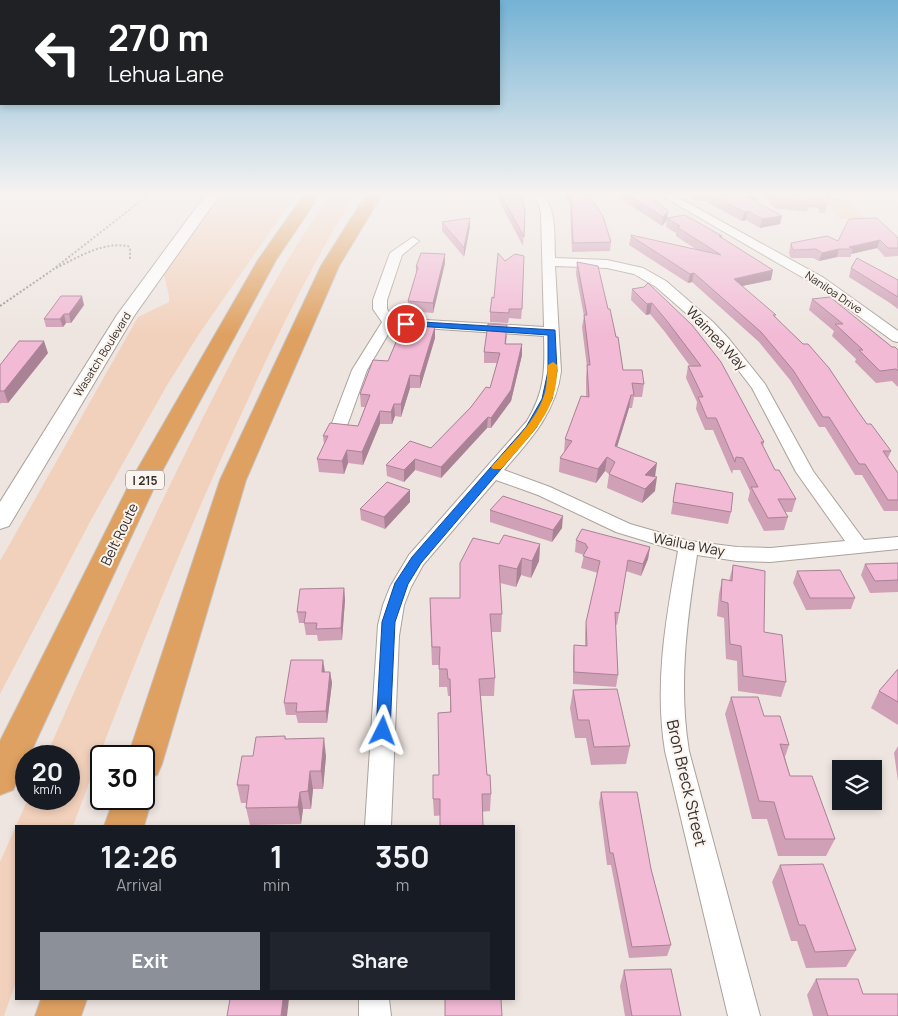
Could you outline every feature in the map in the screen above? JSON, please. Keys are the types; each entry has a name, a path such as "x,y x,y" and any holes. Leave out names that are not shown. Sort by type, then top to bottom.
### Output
{"highway":[{"name":"Belt Route","path":"0,779 147,475 267,260 280,240"},
{"path":"150,745 233,480 330,266 346,240"},
{"path":"124,825 129,810"},
{"path":"58,1016 64,1000"}],"street":[{"name":"Wasatch Boulevard","path":"0,521 126,315 180,240"},
{"path":"378,825 388,636 394,602 402,583 416,560 530,428 547,399 552,380 549,240"},
{"name":"Naniloa Drive","path":"747,240 819,281 898,338"},
{"path":"389,322 380,309 380,300 396,253 413,242"},
{"name":"Waimea Way","path":"549,262 607,264 638,271 662,284 708,325 759,386 805,472 858,547"},
{"path":"389,322 552,332"},
{"path":"340,423 356,373 389,322"},
{"name":"Wailua Way","path":"492,472 538,488 623,528 688,546 736,554 770,555 898,543"},
{"name":"Bron Breck Street","path":"688,546 670,672 671,720 677,751 744,1016"},
{"path":"374,1000 375,1016"}],"path":[{"path":"0,306 51,270 87,240"},
{"path":"51,270 98,249 114,245 128,246 130,249 130,260"}],"shaded area":[{"path":"189,240 264,240 199,334 166,387 91,520 0,694 0,561 138,317 169,302 164,275"},
{"path":"300,240 328,240 271,350 226,448 146,636 104,745 90,745 90,781 80,808 80,745 51,745 150,526 203,417 272,287"},
{"path":"23,810 79,810 73,825 16,825"},
{"path":"15,828 15,985 4,1016 0,1016 0,862"}],"building":[{"path":"458,240 466,240 464,248"},
{"path":"573,240 611,240 611,242 573,243"},
{"path":"638,240 655,240 721,255 698,240 726,240 773,270 734,279 776,315 773,315 803,344 808,344 829,368 867,424 871,424 891,451 883,451 898,473 898,500 888,500 865,464 859,464 829,417 823,417 793,370 761,332 694,273 690,274"},
{"path":"804,240 878,240 849,247 853,249 839,249 822,253 816,249 794,250 791,243"},
{"path":"880,240 898,240 898,248 888,248"},
{"path":"421,253 445,254 433,303 408,301"},
{"path":"498,253 505,261 515,254 524,256 522,309 509,309 509,313 490,312 492,297 494,298"},
{"path":"857,258 898,280 898,297 851,268"},
{"path":"577,262 598,266 608,309 610,309 616,337 618,337 623,370 642,370 644,384 632,383 634,395 631,395 615,446 657,463 645,475 657,477 645,489 609,474 615,462 607,457 598,469 560,458 572,441 565,439 581,396 589,397 587,365 590,365 584,315 587,315"},
{"path":"648,283 692,325 721,362 764,442 761,442 775,470 779,470 796,499 778,499 788,517 768,518 751,487 758,487 743,458 736,457 735,462 716,418 707,418 698,397 703,397 688,366 701,366 652,303 647,304 632,289 644,287"},
{"path":"61,296 82,296 69,314 64,314 60,319 44,319"},
{"path":"830,297 898,350 898,371 896,369 880,371 859,350 863,350 835,324 843,324 812,299"},
{"path":"488,324 507,325 505,344 522,344 511,390 491,418 488,417 441,467 415,459 404,470 386,465 410,441 431,448 471,407 486,387 490,388 500,353 484,352"},
{"path":"410,325 435,327 420,376 410,375 401,404 394,404 391,412 380,411 362,452 347,450 342,461 317,459 328,436 323,436 330,423 358,426 370,395 360,394 373,360 388,361 402,328 408,328"},
{"path":"19,341 44,341 4,391 0,391 0,365"},
{"path":"387,482 410,490 384,517 360,509"},
{"path":"676,483 733,493 731,512 673,502"},
{"path":"503,496 563,516 553,530 490,510"},
{"path":"582,529 650,547 643,564 628,560 619,613 615,612 618,675 574,672 574,645 587,646 586,622 600,561 583,556 588,547 586,544 576,540"},
{"path":"504,535 540,544 532,561 522,558 517,569 499,565 502,614 490,614 495,678 479,679 487,775 490,775 491,794 482,794 483,825 440,825 440,799 433,799 433,775 439,775 438,713 451,712 450,679 448,679 447,669 439,669 440,647 432,647 430,598 460,598 460,563 473,538 499,544"},
{"path":"898,563 898,580 875,581 865,564"},
{"path":"733,565 765,571 764,632 782,635 786,682 743,676 741,646 730,644 728,603 721,601 722,579 732,581"},
{"path":"840,570 855,598 810,598 797,571"},
{"path":"344,588 341,628 316,629 317,623 304,623 306,612 297,612 300,589"},
{"path":"291,660 323,660 322,672 330,672 326,711 296,712 297,703 284,703"},
{"path":"898,669 898,702 879,691"},
{"path":"617,689 630,746 594,747 589,720 578,720 573,690"},
{"path":"731,697 758,697 764,716 780,716 789,745 780,744 790,776 812,776 835,839 785,839 774,802 759,801"},
{"path":"285,736 285,739 324,738 321,771 310,771 308,791 300,792 298,807 246,808 249,785 237,785 242,756 253,756 256,737"},
{"path":"601,792 637,792 651,869 671,945 632,947 613,853 610,853"},
{"path":"823,864 856,950 815,952 805,925 799,925 780,865"},
{"path":"671,969 681,1016 632,1016 624,970"},
{"path":"816,979 858,979 863,994 898,994 898,1016 828,1016"},
{"path":"230,1000 283,1000 281,1016 227,1016"},
{"path":"445,1000 501,1000 502,1016 445,1016"}],"slow traffic":[{"path":"497,467 530,428 543,409 550,390 553,365"}],"route":[{"path":"383,731 389,622 392,608 402,583 416,560 537,419 547,399 553,371 552,332 406,324"}]}
